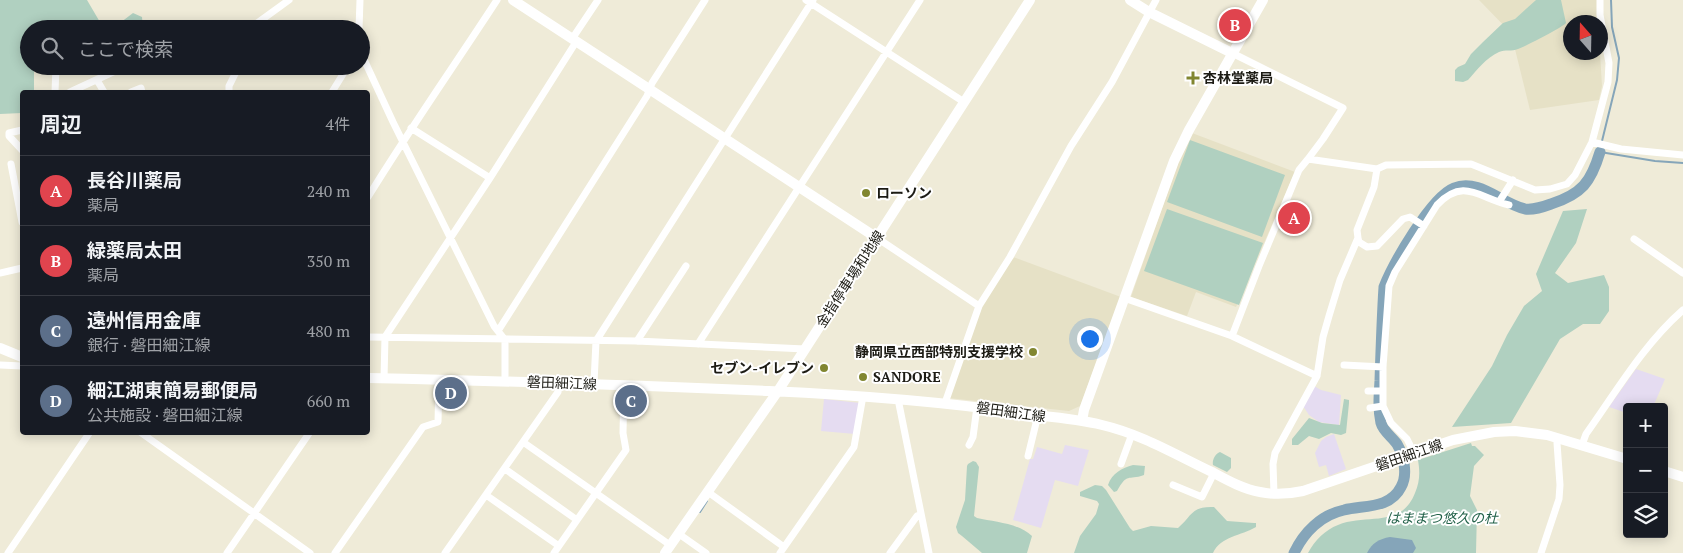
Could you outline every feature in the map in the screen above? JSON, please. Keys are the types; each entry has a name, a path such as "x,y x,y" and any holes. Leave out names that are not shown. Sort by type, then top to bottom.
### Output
{"main road":[{"path":"513,0 877,238"},
{"name":"金指停車場和地線","path":"668,549 778,391 1030,0"},
{"path":"1130,0 1149,12 1232,54"},
{"path":"1082,422 1084,410 1174,161 1189,130 1263,0"},
{"path":"0,348 20,357"},
{"name":"磐田細江線","path":"370,378 594,383 778,391 863,396 977,407 1113,428 1132,434 1246,488 1274,494 1295,493 1311,489 1458,438 1484,433 1536,433 1623,458"},
{"path":"1668,472 1683,477"}],"street":[{"path":"261,20 289,0"},
{"path":"359,20 360,0"},
{"path":"370,193 402,140 445,80 496,0"},
{"path":"384,379 385,337 490,178 598,0"},
{"path":"498,331 705,0"},
{"path":"698,344 920,0"},
{"path":"945,403 979,306 1010,257 1071,146 1112,82 1156,0"},
{"path":"1308,159 1377,169 1386,165 1471,164 1535,190 1550,190 1567,184 1575,176 1596,143 1608,82 1609,63 1600,15 1600,0"},
{"path":"594,383 596,341 726,139 728,132 810,1 964,102"},
{"path":"1232,54 1343,108 1323,139 1299,170 1232,336"},
{"path":"370,72 450,237 504,340 505,381"},
{"path":"55,90 56,75"},
{"path":"74,90 107,75"},
{"path":"229,90 234,75"},
{"path":"333,90 342,75"},
{"path":"97,80 103,90"},
{"path":"411,128 490,178"},
{"path":"20,130 10,133 9,136 20,148"},
{"path":"1596,143 1610,147 1683,156"},
{"path":"11,164 20,211"},
{"path":"1377,169 1374,187 1357,230 1359,242 1367,247 1377,246 1403,219 1410,217 1423,225"},
{"path":"1499,202 1513,180"},
{"path":"1411,454 1407,439 1391,423 1383,406 1383,367 1389,286 1394,272 1437,205 1456,190 1469,191 1509,205"},
{"path":"877,238 979,306"},
{"path":"1274,494 1273,464 1275,453 1316,376 1323,336 1335,295 1358,238"},
{"path":"1634,238 1683,273"},
{"path":"637,341 686,266"},
{"path":"0,273 20,268"},
{"path":"1124,298 1232,336 1316,376"},
{"path":"1582,445 1586,434 1637,363 1659,334 1683,310"},
{"path":"370,337 637,341 805,349"},
{"path":"0,365 20,366"},
{"path":"1344,365 1383,367"},
{"path":"335,553 423,427 438,422 440,380"},
{"path":"445,553 558,392 559,383"},
{"path":"554,553 626,450 623,433 624,385"},
{"path":"1368,391 1382,391"},
{"path":"708,492 782,550 854,447 863,396"},
{"path":"900,399 899,404 928,553"},
{"path":"1370,408 1383,406"},
{"path":"970,445 977,407"},
{"path":"1028,456 1038,415"},
{"path":"1121,464 1132,434"},
{"path":"8,553 88,435"},
{"path":"144,435 310,553"},
{"path":"226,553 308,435"},
{"path":"1541,553 1560,499 1558,438"},
{"path":"523,442 597,493 668,549"},
{"path":"505,469 577,520"},
{"path":"1173,485 1202,497 1214,473"},
{"path":"486,495 559,546"},
{"path":"890,553 917,516 921,515"},
{"path":"679,534 706,553"}],"shaded area":[{"path":"1479,0 1597,0 1597,15 1563,15 1563,60 1600,60 1602,86 1599,100 1530,110 1511,33"},
{"path":"1192,133 1295,172 1236,307 1196,292 1187,316 1131,297 1179,160"},
{"name":"静岡県立西部特別支援学校","path":"1013,257 1121,297 1080,406 1069,411 948,398 982,306"},
{"path":"1636,369 1665,379 1655,403 1623,403 1623,412 1609,407"},
{"path":"1314,386 1321,390 1341,395 1339,425 1319,422 1309,415 1303,406"},
{"path":"824,399 860,403 855,434 821,431"},
{"path":"1334,434 1346,469 1329,476 1326,465 1319,467 1315,453 1321,441"},
{"path":"1065,445 1089,450 1078,486 1055,480 1041,528 1013,520 1030,459 1033,459 1037,447 1062,454"}],"green space":[{"path":"0,0 87,0 99,20 20,20 20,75 34,75 34,90 20,90 20,113 0,114"},
{"path":"1536,0 1561,0 1564,15 1563,25 1516,50 1499,52 1478,68 1468,80 1463,82 1455,81 1455,70 1465,64 1471,54 1503,23 1515,19"},
{"path":"133,13 142,17 142,20 124,20"},
{"path":"1190,140 1285,175 1262,237 1167,202"},
{"path":"1167,209 1263,243 1239,305 1144,271"},
{"path":"1587,209 1576,243 1555,273 1568,283 1604,275 1609,287 1609,311 1600,324 1583,324 1560,339 1511,423 1452,427 1492,366 1524,306 1542,291 1536,274 1563,211"},
{"path":"1344,399 1349,400 1346,433 1341,435 1331,433 1319,439 1309,436 1298,445 1292,445 1292,439 1309,418 1322,423 1340,425"},
{"name":"はままつ悠久の杜","path":"1471,443 1472,446 1475,446 1484,455 1474,466 1470,496 1477,510 1476,553 1308,553 1321,536 1333,527 1349,522 1392,516 1401,512 1409,504 1417,489 1419,477 1418,460"},
{"path":"1220,452 1231,458 1231,468 1227,472 1213,465 1214,457"},
{"path":"973,461 979,467 974,516 1020,528 1032,536 1027,553 982,553 958,533 956,527 965,500 967,466"},
{"path":"1133,465 1145,466 1144,475 1126,479 1117,491 1114,492 1108,485 1112,477 1121,469"},
{"path":"1095,485 1102,486 1106,490 1133,531 1151,526 1178,528 1196,510 1206,507 1214,507 1227,521 1256,523 1256,527 1221,543 1213,553 1074,553 1080,536 1096,514 1099,504 1097,501 1080,496 1080,492"}],"water":[{"path":"1390,537 1412,540 1416,548 1413,553 1367,553 1376,542"}],"waterway":[{"path":"1602,141 1617,80 1619,58 1612,27 1611,0"},
{"path":"1602,146 1600,152 1655,161 1683,163"},
{"path":"1294,553 1308,531 1321,520 1336,512 1383,503 1396,494 1403,482 1405,471 1402,454 1397,444 1382,426 1379,413 1384,287 1404,248 1424,217 1445,194 1454,188 1463,186 1481,189 1525,209 1538,208 1562,200 1578,191 1589,179 1600,152"},
{"path":"700,512 707,501"}],"place":[{"name":"緑薬局太田","path":"1235,25"},
{"name":"杏林堂薬局","path":"1193,78"},
{"name":"ローソン","path":"866,193"},
{"name":"長谷川薬局","path":"1294,218"},
{"name":"静岡県立西部特別支援学校","path":"1033,352"},
{"name":"セブン-イレブン","path":"824,368"},
{"name":"SANDORE","path":"863,377"},
{"name":"細江湖東簡易郵便局","path":"451,393"},
{"name":"遠州信用金庫","path":"631,401"}]}
